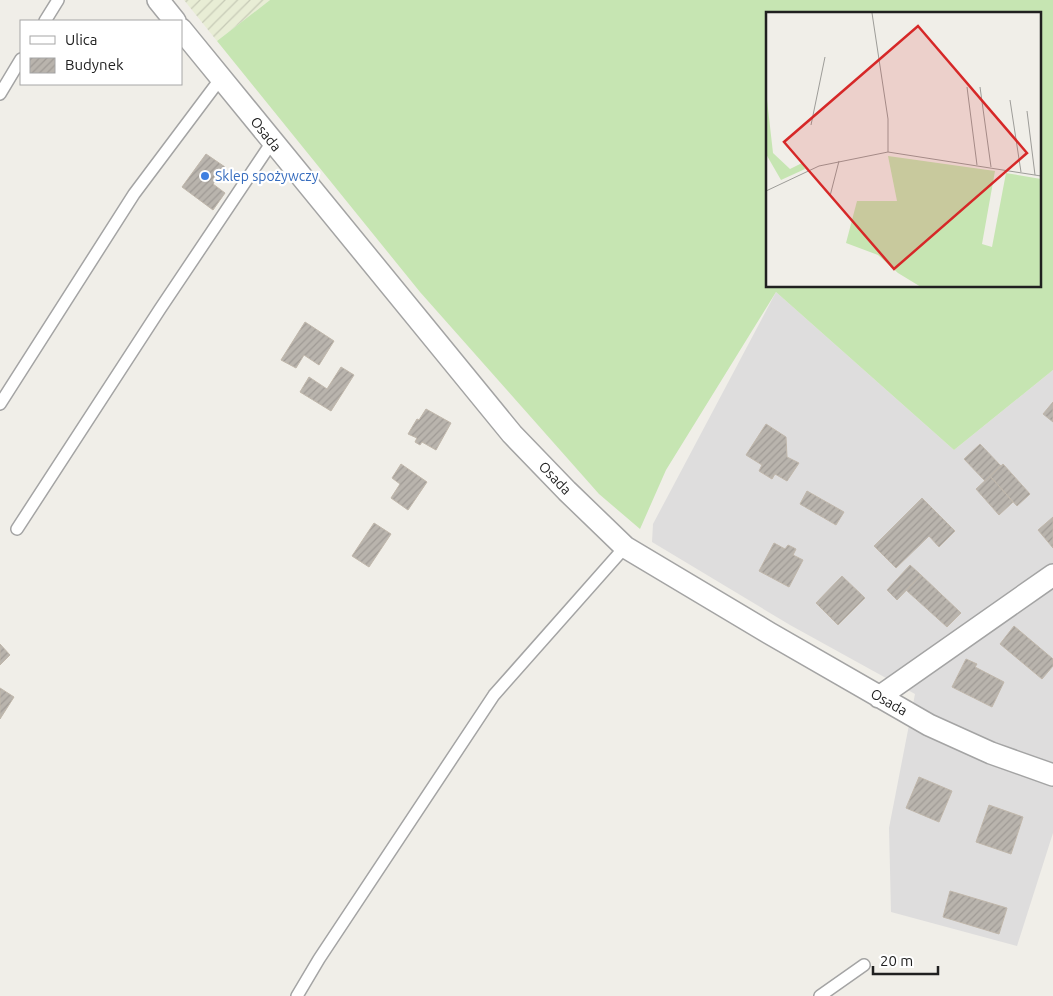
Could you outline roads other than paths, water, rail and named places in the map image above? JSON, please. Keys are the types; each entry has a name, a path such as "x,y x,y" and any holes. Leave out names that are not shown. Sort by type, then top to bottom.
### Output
{"street":[{"path":"158,0 174,20"},
{"name":"Osada","path":"182,30 512,434 566,491 625,547 929,725 991,754 1053,775"},
{"path":"879,697 1053,575"}],"lane":[{"path":"46,20 58,0"},
{"path":"0,94 20,61"},
{"path":"0,404 134,194 220,78"},
{"path":"17,529 272,142"},
{"path":"297,996 494,695 625,547"},
{"path":"820,996 864,965"}],"place":[{"name":"Sklep spożywczy","path":"205,176"}]}
